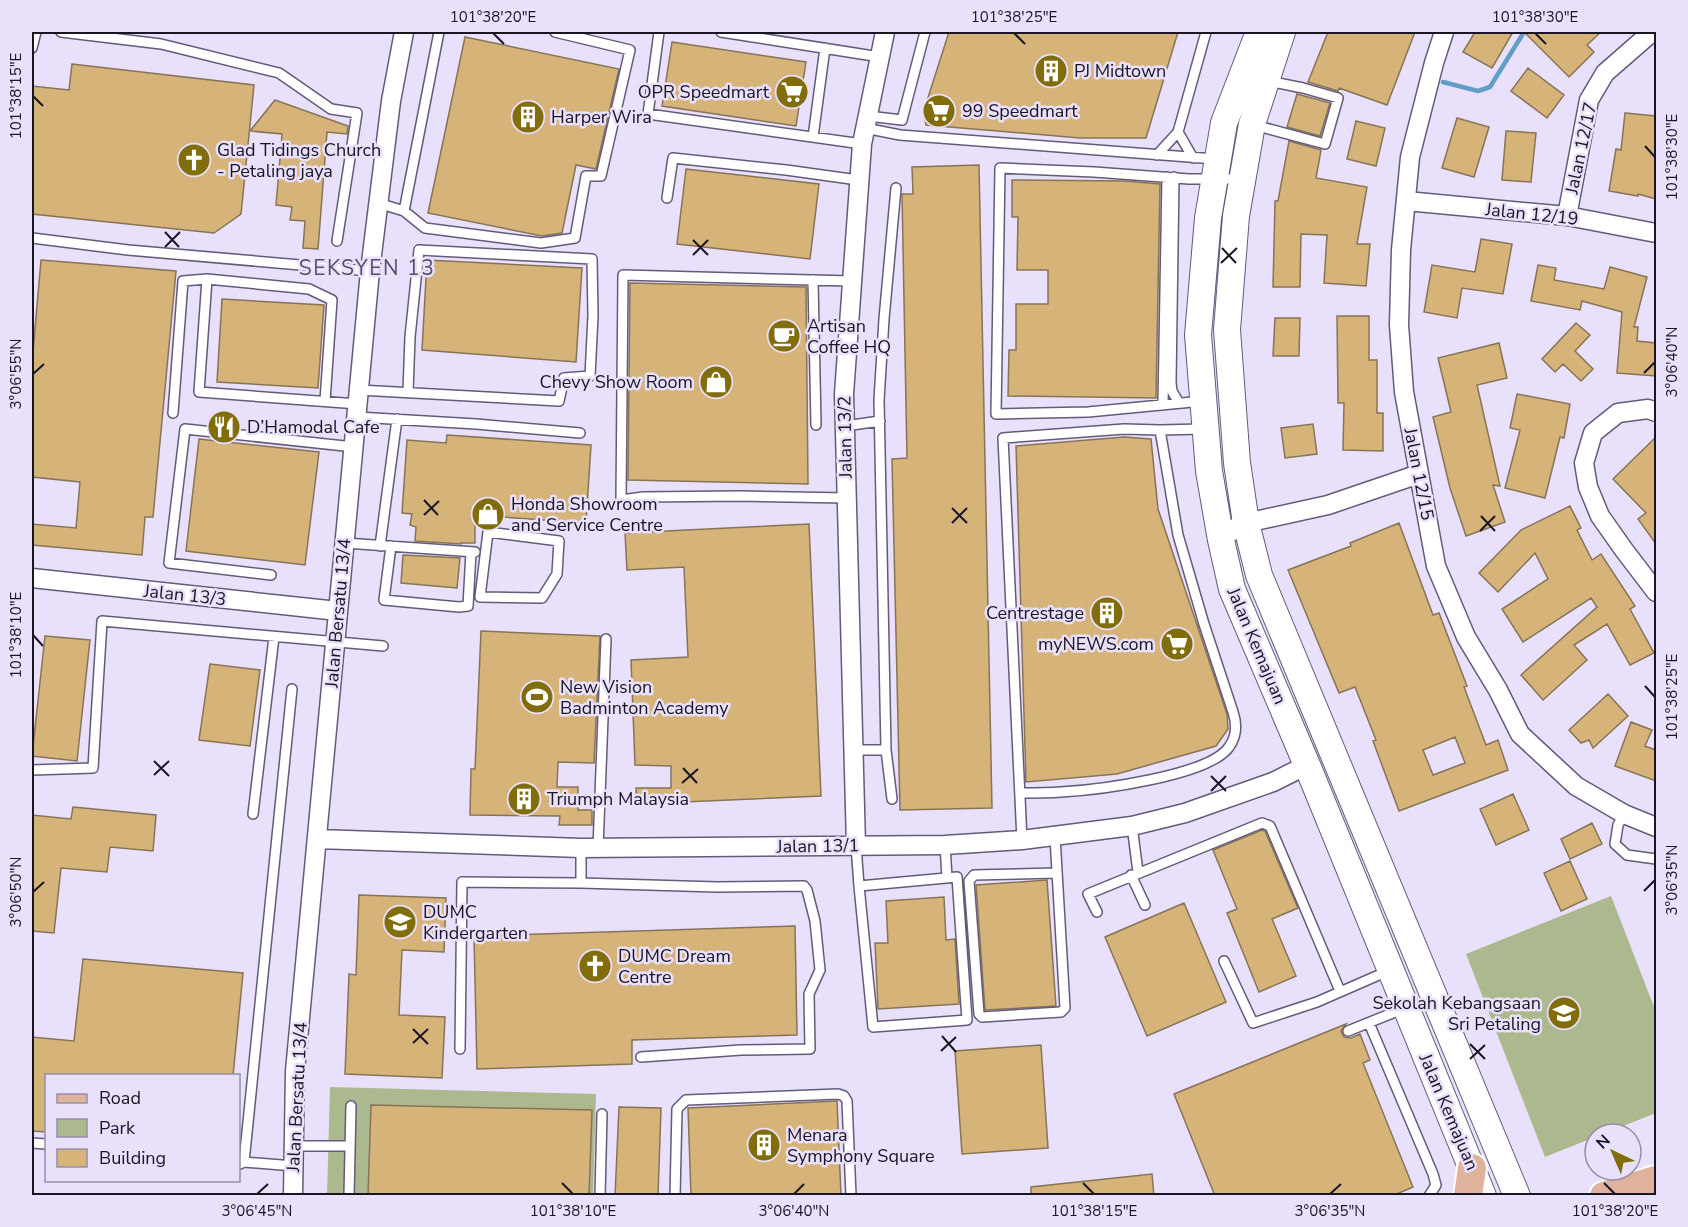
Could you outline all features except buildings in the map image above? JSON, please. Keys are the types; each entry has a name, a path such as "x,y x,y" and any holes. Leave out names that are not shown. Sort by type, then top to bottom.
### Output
{"main road":[{"name":"Jalan Kemajuan","path":"1259,32 1208,165 1208,218 1191,402 1205,429 1209,471 1232,589 1308,765 1483,1196"},
{"name":"Jalan Kemajuan","path":"1282,32 1252,124 1236,216 1227,330 1238,463 1246,523 1259,575 1516,1196"},
{"path":"1410,1019 1422,1032 1438,1026 1443,1019"},
{"path":"1468,1196 1472,1167"},
{"path":"1604,1196 1656,1180"}],"street":[{"name":"Jalan Bersatu 13/4","path":"293,1196 296,1071 370,271 392,101 404,32"},
{"name":"Jalan 13/2","path":"856,846 844,394 858,180 865,129 885,32"},
{"name":"Jalan 12/15","path":"1444,32 1410,157 1401,250 1400,326 1404,392 1436,566 1467,637 1520,734 1576,786 1624,814 1656,827"},
{"name":"Jalan 12/17","path":"1567,216 1589,100 1605,73 1652,32"},
{"name":"Jalan 12/19","path":"1406,201 1567,216 1656,233"},
{"path":"1656,412 1648,409 1618,413 1593,433 1584,462 1588,487 1600,516 1656,592"},
{"path":"1221,540 1238,526 1246,523 1328,505 1419,474"},
{"name":"Jalan 13/3","path":"32,578 338,611"},
{"name":"Jalan 13/1","path":"317,839 589,848 945,845 1022,840 1132,826 1185,813 1273,782 1308,765"}],"lane":[{"path":"32,48 36,32"},
{"path":"61,32 161,44 279,73 331,109 357,113 337,241"},
{"path":"404,211 439,32"},
{"path":"378,203 404,211 425,228 541,243 575,238 586,176 601,176 630,50 555,32"},
{"path":"659,32 648,114 813,137 865,129 902,120 925,32"},
{"path":"721,32 880,57"},
{"path":"1157,155 1178,132 1206,32"},
{"path":"813,137 825,48"},
{"path":"1252,124 1326,144 1338,98 1266,81"},
{"path":"865,129 900,135 1157,155 1208,165 1243,179"},
{"path":"1178,132 1208,165"},
{"path":"667,198 673,158 858,180"},
{"path":"1191,402 1088,412 996,414 1000,168 1171,177 1208,165"},
{"path":"1171,177 1171,382 1173,391 1191,402"},
{"path":"1163,405 1171,177"},
{"path":"892,800 886,750 880,421 884,319 896,188"},
{"path":"32,238 128,250 370,271"},
{"path":"358,404 408,392 559,401 564,378 590,376 593,316 592,259 419,250 410,337 408,392"},
{"path":"846,498 643,497 621,500 623,275 851,281"},
{"path":"173,413 183,281 207,279 309,290 332,300 325,401"},
{"path":"207,279 199,392 358,404 398,419 580,433"},
{"path":"813,280 816,425"},
{"path":"380,546 398,419"},
{"path":"845,426 880,421"},
{"path":"271,575 169,563 185,429 354,447"},
{"path":"1022,840 1003,438 1124,429 1205,429"},
{"path":"1020,793 1061,792 1144,781 1193,769 1229,749 1236,733 1236,723 1178,535 1160,430"},
{"path":"488,532 559,541 557,574 542,598 480,597 486,553 488,532"},
{"path":"345,543 486,553"},
{"path":"391,546 384,600 459,607 468,606 471,552"},
{"path":"32,770 93,768 102,621 383,646"},
{"path":"252,814 274,637"},
{"path":"580,883 589,848 606,639"},
{"path":"292,689 241,1163 294,1166"},
{"path":"854,750 886,750"},
{"path":"1624,814 1618,825 1615,844 1627,855 1656,859"},
{"path":"1097,912 1088,894 1266,823 1270,826 1340,991"},
{"path":"1132,826 1135,874 1145,905"},
{"path":"1055,837 1065,1008 1061,1012 982,1017 979,1014 969,881 974,875 1057,873"},
{"path":"945,845 947,878"},
{"path":"856,846 859,886 873,1027 967,1020 957,877 859,886"},
{"path":"460,1049 462,882 717,887 804,885 815,921 820,970 809,994 810,1049 741,1050 641,1057"},
{"path":"1224,961 1253,1023 1317,1002 1390,970"},
{"path":"1348,1031 1369,1023 1410,1019"},
{"path":"1369,1023 1433,1174 1436,1185 1430,1196"},
{"path":"675,1196 677,1109 686,1100 838,1094 844,1096 847,1101 851,1196"},
{"path":"349,1196 351,1106"},
{"path":"600,1196 602,1114"},
{"path":"294,1146 350,1146"}],"green space":[{"path":"1611,896 1656,1012 1656,1113 1633,1122 1583,1122 1583,1142 1545,1157 1466,954"},
{"path":"330,1087 596,1094 593,1195 327,1196"}],"waterway":[{"path":"1443,82 1478,91 1490,87 1524,32"}],"place":[{"name":"PJ Midtown","path":"1051,71"},
{"name":"OPR Speedmart","path":"792,92"},
{"name":"99 Speedmart","path":"939,111"},
{"name":"Harper Wira","path":"528,117"},
{"name":"Glad Tidings Church - Petaling jaya","path":"194,160"},
{"name":"Artisan Coffee HQ","path":"784,336"},
{"name":"Chevy Show Room","path":"716,382"},
{"name":"D’Hamodal Cafe","path":"224,427"},
{"name":"Honda Showroom and Service Centre","path":"488,514"},
{"name":"Centrestage","path":"1107,613"},
{"name":"myNEWS.com","path":"1177,644"},
{"name":"New Vision Badminton Academy","path":"537,697"},
{"name":"Triumph Malaysia","path":"524,799"},
{"name":"DUMC Kindergarten","path":"400,922"},
{"name":"DUMC Dream Centre","path":"595,966"},
{"name":"Sekolah Kebangsaan Sri Petaling","path":"1564,1013"},
{"name":"Menara Symphony Square","path":"764,1145"}],"district":[{"name":"SEKSYEN 13","path":"367,268"}]}
